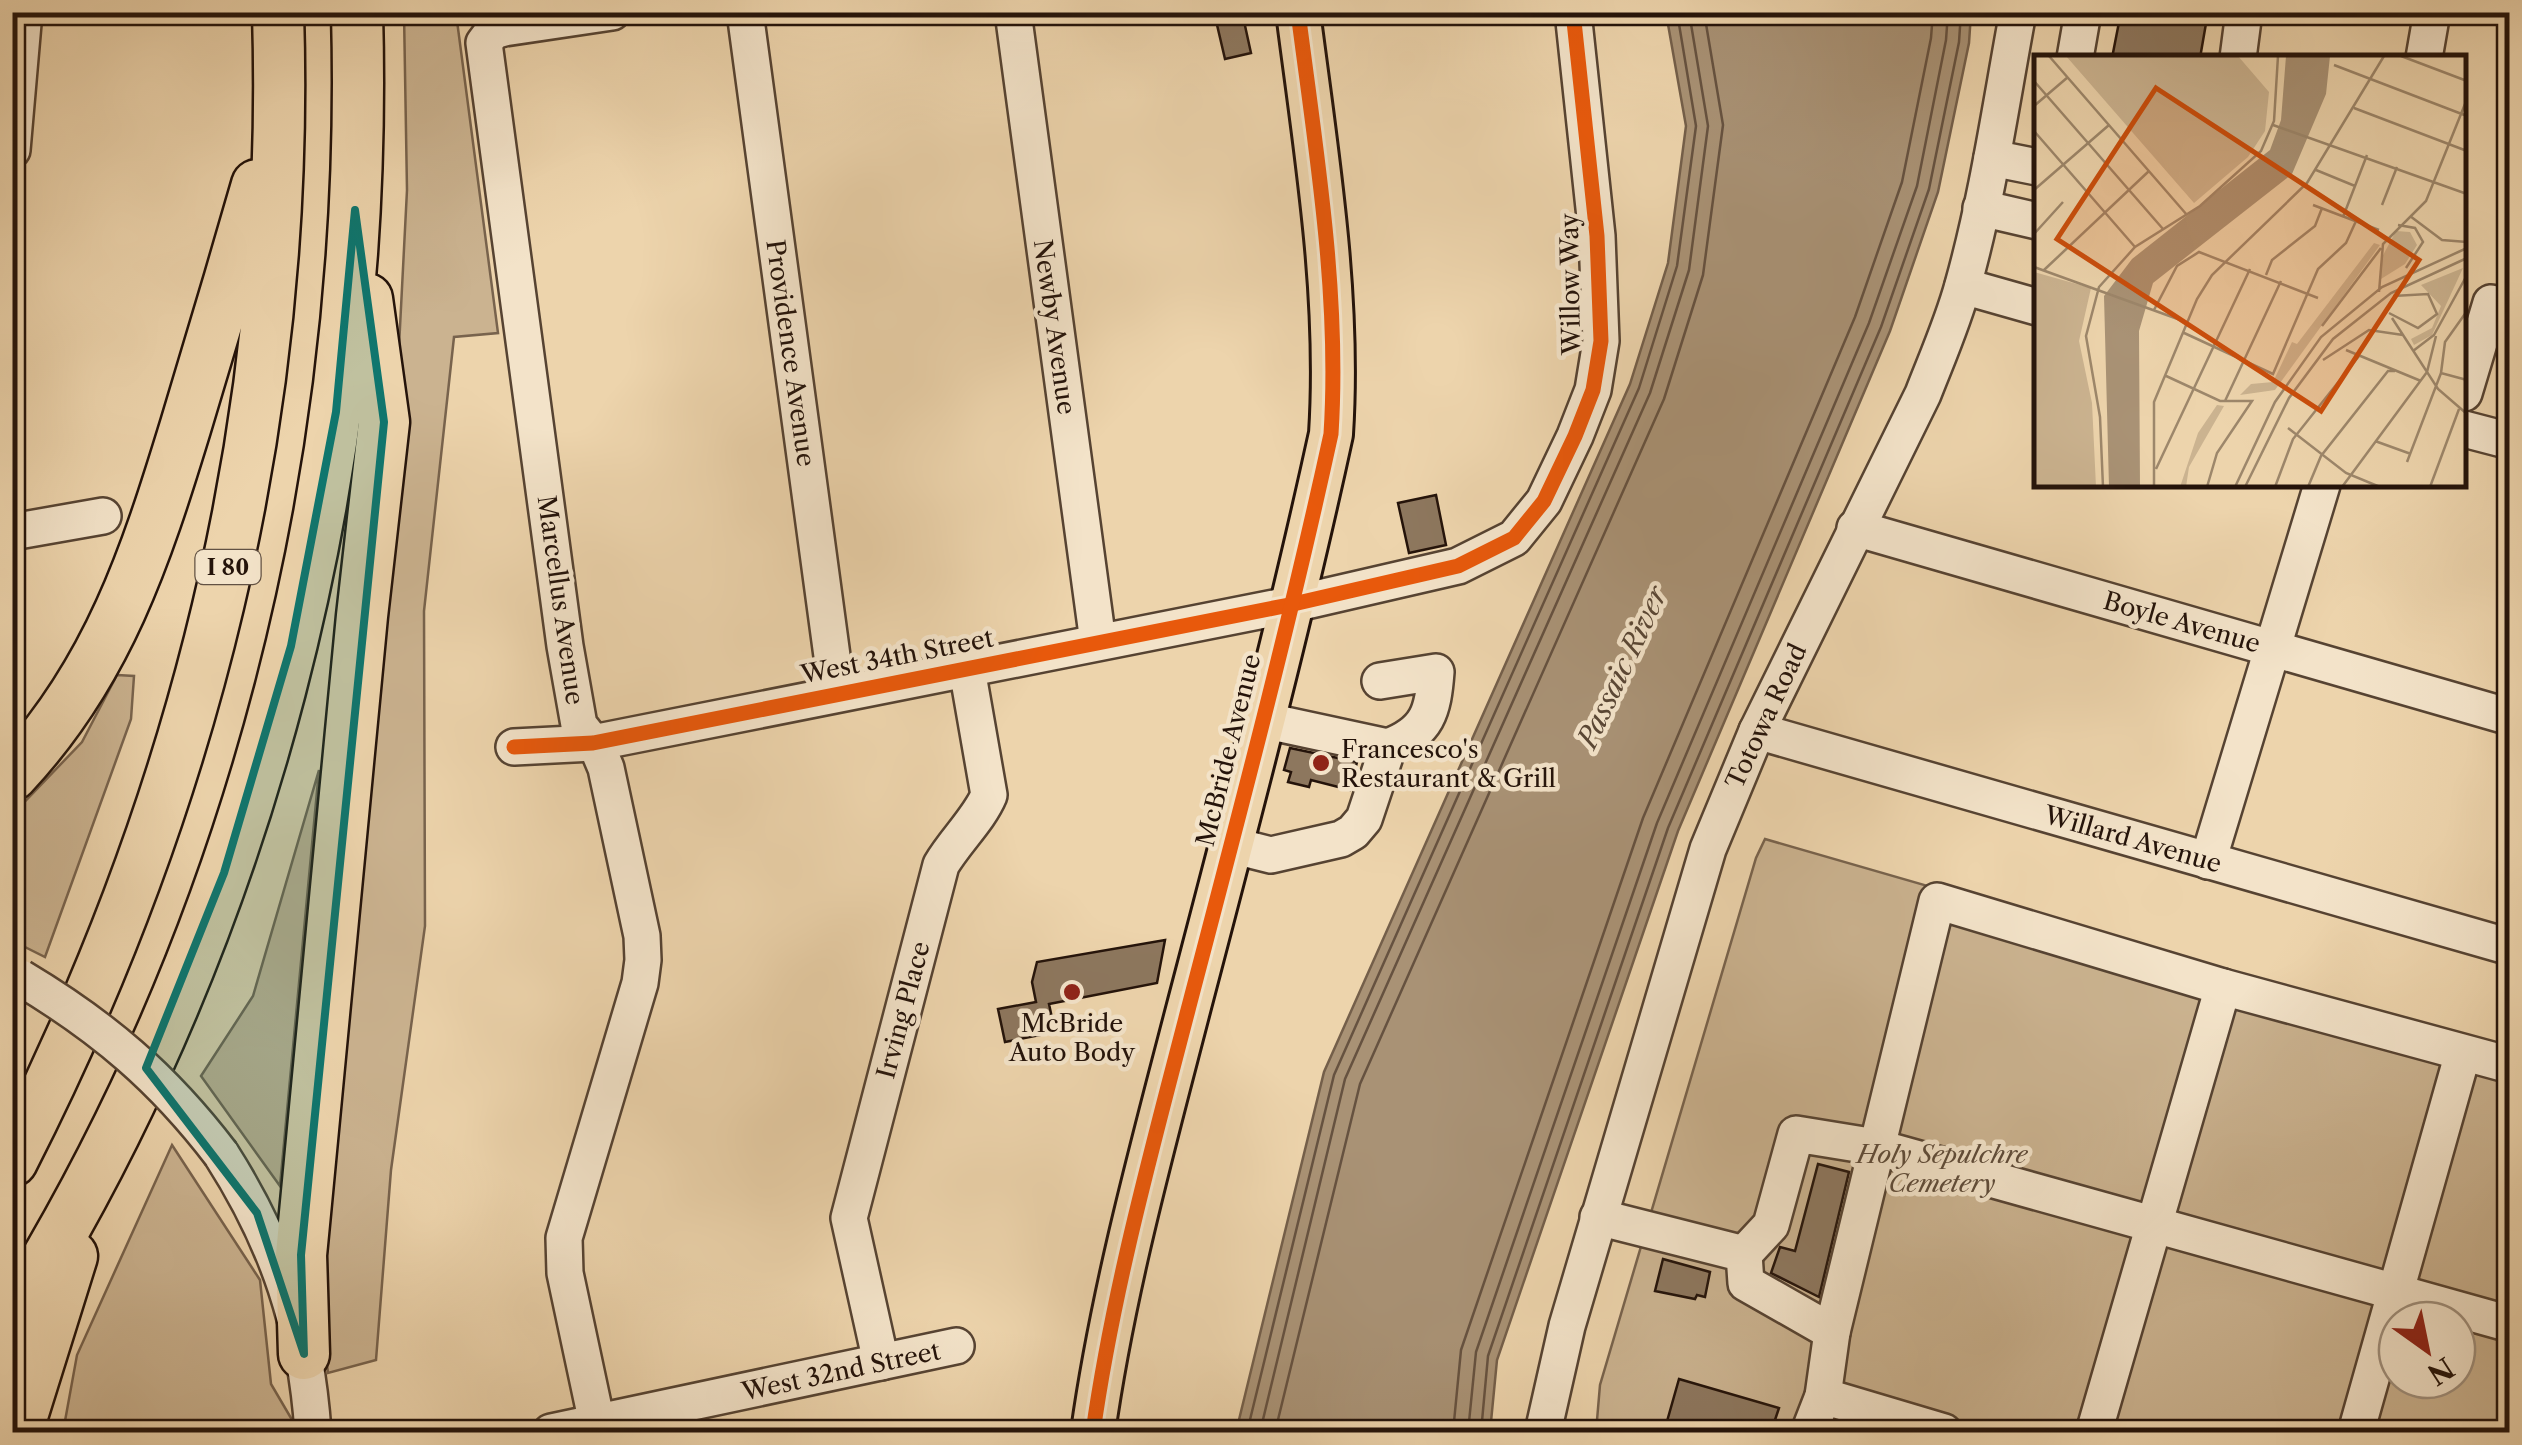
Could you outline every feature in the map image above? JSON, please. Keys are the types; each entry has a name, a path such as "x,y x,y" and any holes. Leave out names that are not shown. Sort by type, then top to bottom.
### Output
{"highway":[{"name":"I 80","path":"12,1161 90,1002 130,900 184,740 236,534 262,368 276,199 278,12"},
{"path":"12,1317 106,1151 197,947 250,799 272,723 324,492 346,335 355,210 357,12"},
{"path":"12,775 58,722 86,680 129,597 147,552 279,114"},
{"path":"304,1354 301,1255 384,422 355,210"},
{"path":"12,1088 90,1002"},
{"path":"17,1432 106,1151"}],"main road":[{"name":"McBride Avenue","path":"1093,1432 1104,1365 1160,1114 1231,845 1331,434 1334,384 1322,209 1298,12"}],"street":[{"path":"12,150 24,12"},
{"name":"Marcellus Avenue","path":"597,1423 565,1274 564,1238 640,983 642,936 606,768 579,724 484,44 493,32 612,12"},
{"name":"Providence Avenue","path":"745,12 837,692"},
{"name":"Newby Avenue","path":"1012,12 1098,642"},
{"name":"Willow Way","path":"1289,605 1458,566 1514,538 1544,502 1592,390 1601,341 1596,236 1573,12"},
{"name":"Totowa Road","path":"1544,1432 1552,1386 1598,1217 1708,849 1757,731 1923,394 1963,286 1992,158 2018,12"},
{"path":"2076,55 2083,12"},
{"path":"2238,55 2244,12"},
{"path":"2425,55 2432,12"},
{"path":"1992,158 2034,166"},
{"path":"1981,208 2034,219"},
{"path":"1963,286 2034,306"},
{"path":"2467,383 2491,303"},
{"path":"2467,430 2510,442"},
{"path":"2208,861 2321,488"},
{"path":"12,532 103,516"},
{"name":"Boyle Avenue","path":"1855,528 2510,717"},
{"name":"West 34th Street","path":"514,747 593,743 1289,605"},
{"name":"Irving Place","path":"881,1362 849,1218 942,865 989,795 968,669"},
{"path":"1262,720 1388,746 1415,732 1433,710 1436,672 1380,681"},
{"name":"Willard Avenue","path":"1757,731 2510,948"},
{"path":"1231,845 1271,855 1341,839 1353,832 1364,819 1388,746"},
{"path":"1809,1432 1822,1396 1832,1332 1938,900 2223,987 2510,1065"},
{"path":"17,976 75,1011 138,1060 171,1092 221,1154 274,1246 304,1354 313,1432"},
{"path":"2094,1432 2223,987"},
{"path":"2356,1432 2463,1053"},
{"path":"1832,1332 1746,1283 1744,1254 1770,1225 1796,1134 1876,1147 2510,1324"},
{"path":"1598,1217 1744,1254"},
{"name":"West 32nd Street","path":"551,1432 597,1423 705,1416 881,1362 956,1346"},
{"path":"1822,1396 1944,1432"}],"highlighted area":[{"path":"355,210 384,422 301,1255 304,1354 257,1213 146,1068 224,873 291,646 336,412"}],"green space":[{"path":"404,13 456,13 498,333 454,337 424,611 425,926 391,1170 376,1360 328,1373 320,1308 393,464 407,190"},
{"path":"117,675 134,676 131,719 45,957 13,941 13,814 82,742"},
{"path":"319,770 280,1186 201,1076 253,996"},
{"name":"Holy Sepulchre Cemetery","path":"1765,839 2509,1054 2509,1432 1596,1432 1600,1385 1756,858"},
{"path":"172,1145 260,1280 271,1384 295,1432 63,1432 77,1355"}],"water":[{"name":"Passaic River","path":"1666,13 1971,13 1969,43 1938,192 1890,331 1678,831 1497,1360 1490,1432 1236,1432 1324,1072 1630,384 1668,263 1686,126"}],"building":[{"path":"1214,12 1242,12 1251,53 1225,59"},
{"path":"2121,12 2208,12 2201,55 2113,55"},
{"path":"1436,495 1446,545 1409,553 1398,503"},
{"name":"Francesco's Restaurant & Grill","path":"1290,748 1357,762 1350,790 1311,780 1309,787 1288,782 1291,772 1284,770"},
{"name":"McBride Auto Body","path":"1165,940 1157,983 1049,1004 1055,1032 1005,1042 998,1009 1036,1002 1032,982 1037,962"},
{"path":"1818,1164 1849,1172 1819,1297 1771,1273 1780,1247 1795,1251"},
{"path":"1663,1259 1710,1272 1705,1297 1697,1295 1695,1299 1655,1291"},
{"path":"1679,1379 1779,1408 1771,1432 1664,1432"}],"cycle path":[{"path":"1093,1432 1134,1220 1263,723 1331,434 1329,276 1298,12"},
{"path":"514,747 593,743 1289,605 1458,566 1514,538 1544,501 1575,436 1593,390 1601,341 1597,236 1573,12"}],"place":[{"name":"Francesco's Restaurant & Grill","path":"1321,763"},
{"name":"McBride Auto Body","path":"1072,992"}]}
